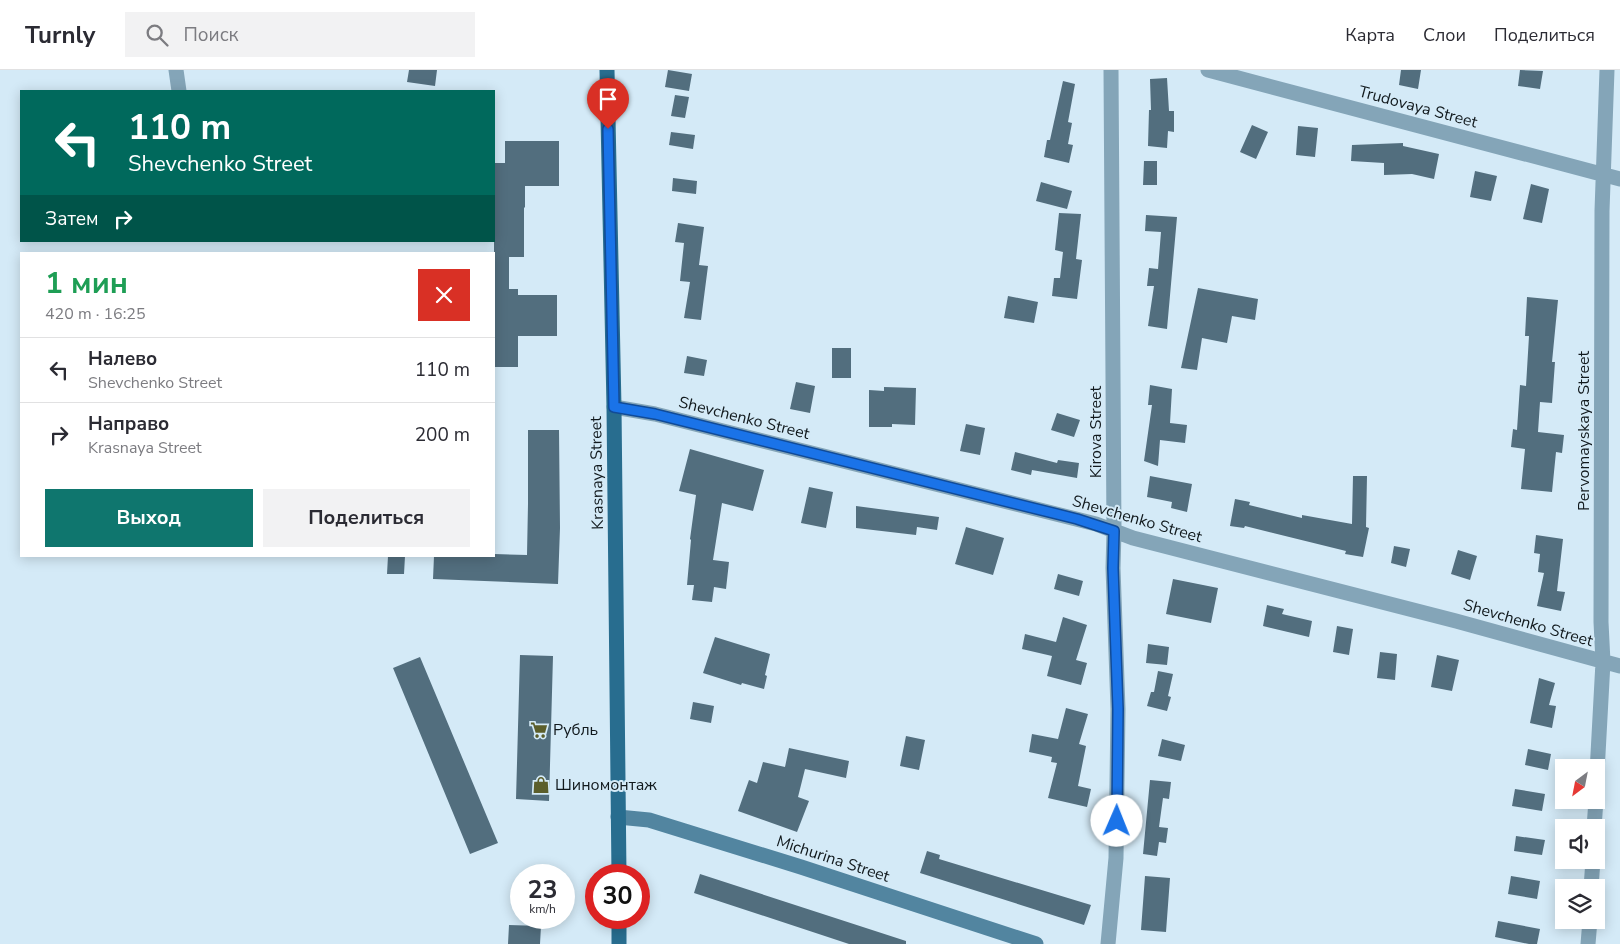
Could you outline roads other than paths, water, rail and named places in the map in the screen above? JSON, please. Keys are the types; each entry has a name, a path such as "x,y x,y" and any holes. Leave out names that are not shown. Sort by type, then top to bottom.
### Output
{"main road":[{"name":"Krasnaya Street","path":"607,70 614,407 619,864"},
{"path":"619,929 619,944"}],"street":[{"path":"176,70 179,90"},
{"name":"Kirova Street","path":"1108,944 1116,858 1118,709 1113,568 1111,70"},
{"name":"Trudovaya Street","path":"1208,70 1620,179"},
{"name":"Pervomayskaya Street","path":"1598,759 1603,662 1601,622 1602,211 1607,70"},
{"name":"Shevchenko Street","path":"614,407 655,414 1086,522 1133,538 1456,621 1620,666"},
{"name":"Michurina Street","path":"618,817 649,820 802,866 1036,944"},
{"path":"1588,944 1589,929"}],"place":[{"name":"Рубль","path":"539,730"},
{"name":"Шиномонтаж","path":"541,785"}]}
